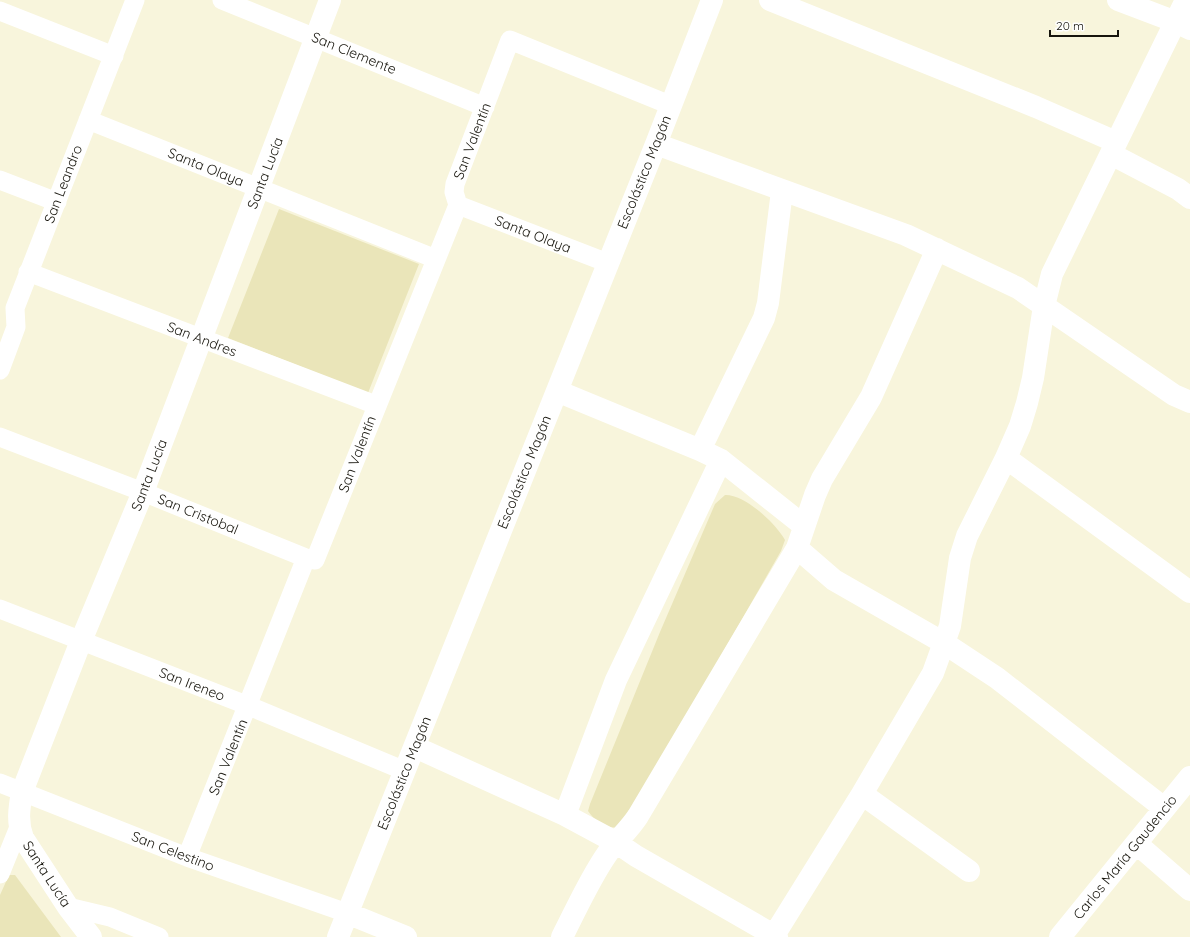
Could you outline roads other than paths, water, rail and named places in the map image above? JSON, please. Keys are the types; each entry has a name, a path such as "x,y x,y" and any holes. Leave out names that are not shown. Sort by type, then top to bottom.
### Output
{"street":[{"name":"San Leandro","path":"2,361 16,327 15,308 28,272 57,202 135,0"},
{"name":"San Clemente","path":"222,0 316,36 485,107"},
{"name":"Santa Lucía","path":"91,937 68,908 23,838 19,827 18,812 22,792 80,641 144,492 330,0"},
{"path":"770,0 1036,107 1114,148 1190,198"},
{"path":"1118,0 1183,26"},
{"path":"414,747 565,815 617,843 636,856 774,936 862,794 933,673 950,626 960,558 967,536 1006,458 1020,426 1027,403 1033,378 1044,306 1052,274 1114,148 1183,26 1186,0"},
{"name":"Escolástico Magán","path":"338,937 656,144 709,2"},
{"path":"0,11 114,56"},
{"name":"San Valentín","path":"187,857 249,706 306,558 316,560 376,405 458,205 454,192 455,184 510,40 670,105"},
{"name":"Santa Olaya","path":"88,120 436,259"},
{"path":"656,144 906,235 1018,288 1079,332 1168,391 1190,402"},
{"path":"0,180 57,202"},
{"path":"700,450 764,318 768,303 782,191"},
{"name":"Santa Olaya","path":"458,205 608,263"},
{"path":"562,937 598,868 638,816 797,548 822,479 871,397 937,249"},
{"name":"San Andres","path":"28,272 376,405"},
{"path":"557,391 721,460 804,526"},
{"name":"San Cristobal","path":"0,437 144,492 306,558"},
{"path":"1006,458 1190,592"},
{"path":"565,815 616,680 721,460"},
{"path":"797,548 834,580 944,643 997,678 1164,808"},
{"name":"San Ireneo","path":"0,609 249,706 405,770"},
{"name":"Carlos María Gaudencio","path":"1060,937 1190,777"},
{"name":"San Celestino","path":"0,783 187,857 347,913"},
{"path":"862,794 969,871"},
{"path":"0,874 19,827"},
{"path":"1137,844 1190,890"},
{"path":"68,908 110,917 159,937"},
{"path":"347,913 406,937"}]}
